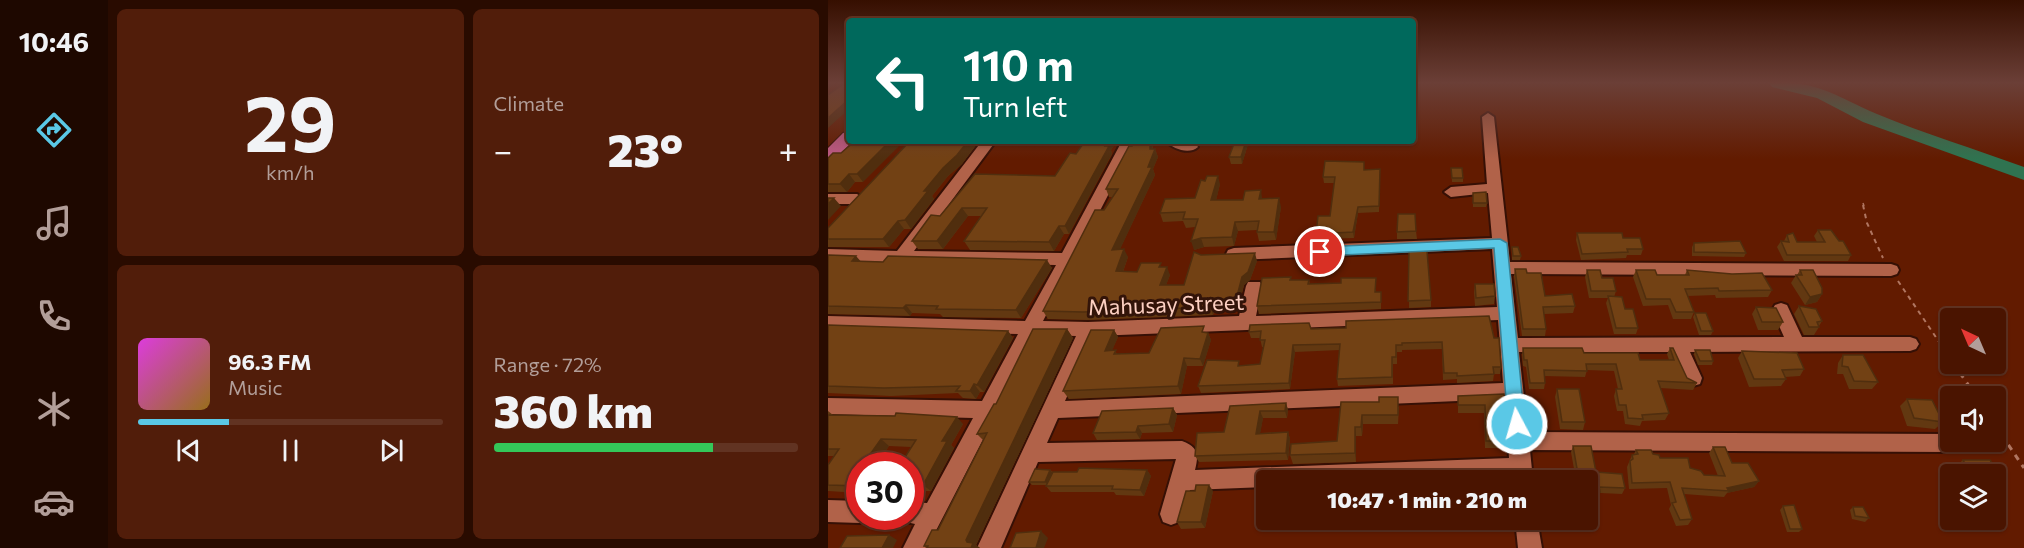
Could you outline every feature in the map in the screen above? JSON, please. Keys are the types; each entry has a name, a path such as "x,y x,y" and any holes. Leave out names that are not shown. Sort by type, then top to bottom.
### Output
{"main road":[{"path":"828,157 846,139"}],"street":[{"path":"1488,117 1522,470"},
{"path":"902,255 987,144"},
{"path":"924,509 987,410 1127,144"},
{"path":"1177,144 1191,147"},
{"path":"1451,192 1495,188"},
{"path":"828,199 861,194 843,215"},
{"path":"1214,255 1500,243"},
{"path":"828,255 1066,260"},
{"path":"1502,268 1891,270"},
{"path":"1246,324 1254,286"},
{"path":"1781,310 1797,345"},
{"name":"Mahusay Street","path":"828,324 1088,329 1506,313"},
{"path":"988,548 1088,329"},
{"path":"1509,345 1910,344"},
{"path":"1678,345 1693,378"},
{"path":"1051,411 1513,391"},
{"path":"828,406 987,410"},
{"path":"1518,441 1940,443"},
{"path":"1032,453 1182,450 1188,455 1171,514"},
{"path":"1182,480 1256,479"},
{"path":"828,511 846,512"},
{"path":"915,548 918,530"},
{"path":"1528,530 1530,548"}],"path":[{"path":"1863,203 1867,223 1881,254 1940,343"},
{"path":"2006,441 2024,468"}],"building":[{"path":"828,109 838,109 828,118"},
{"path":"852,144 887,144 857,174 849,174 840,184 828,184 828,158 833,153 841,153"},
{"path":"907,144 966,144 924,191 928,191 905,220 898,221 883,239 828,239 828,228"},
{"path":"1083,144 1109,146 1065,226 1059,226 1049,242 964,241 987,208 962,208 937,241 912,241 931,215 940,216 975,174 1055,176 1070,153 1076,154"},
{"path":"1133,144 1150,144 1150,149 1155,149 1148,167 1152,167 1112,250 1124,249 1116,271 1137,272 1141,263 1161,263 1159,267 1167,267 1160,285 1184,285 1194,252 1201,255 1255,253 1248,272 1242,277 1236,300 1213,298 1210,307 1083,312 1043,311 1095,210 1104,210 1118,189 1106,189 1129,146"},
{"path":"1234,144 1245,144 1241,157 1229,157"},
{"path":"1325,161 1364,162 1364,170 1380,169 1379,206 1358,207 1353,232 1316,234 1318,216 1330,216 1335,177 1323,177"},
{"path":"1451,168 1462,168 1463,178 1452,178"},
{"path":"1207,176 1218,176 1211,200 1243,200 1245,191 1261,190 1259,199 1279,198 1274,232 1257,232 1259,221 1235,222 1232,237 1201,238 1191,241 1198,219 1183,219 1185,212 1160,213 1165,199 1195,198 1201,180 1205,181"},
{"path":"1486,192 1487,203 1473,203 1473,193"},
{"path":"1398,214 1415,214 1416,231 1397,232"},
{"path":"1818,230 1831,230 1839,241 1843,241 1851,255 1787,255 1781,241 1789,242 1787,235 1793,233 1797,242 1825,242"},
{"path":"1577,233 1622,233 1623,238 1640,238 1643,249 1582,254"},
{"path":"1740,241 1746,253 1694,252 1694,243"},
{"path":"1512,247 1518,247 1521,256 1513,256"},
{"path":"1409,251 1427,251 1431,300 1408,301"},
{"path":"828,255 856,256 852,261 883,262 888,256 1047,260 1016,310 936,309 938,306 906,305 903,308 828,306"},
{"path":"1515,269 1526,269 1527,273 1541,273 1545,296 1572,294 1575,306 1543,307 1546,329 1523,329"},
{"path":"1587,270 1600,270 1602,278 1613,278 1616,291 1591,291"},
{"path":"1636,270 1655,270 1657,275 1689,275 1687,270 1732,274 1762,273 1772,290 1685,289 1694,312 1676,312 1670,299 1646,299"},
{"path":"1800,270 1813,270 1822,288 1822,294 1810,297 1796,275 1802,275"},
{"path":"1291,277 1290,280 1309,280 1308,284 1341,283 1341,278 1376,278 1375,292 1381,292 1381,302 1257,306 1262,278"},
{"path":"1475,284 1494,284 1495,296 1476,298"},
{"path":"1608,296 1622,297 1625,309 1633,309 1638,328 1616,328"},
{"path":"1799,306 1816,309 1822,321 1817,322 1819,327 1809,327"},
{"path":"1756,307 1776,308 1783,322 1762,322"},
{"path":"1695,313 1706,313 1713,331 1701,331"},
{"path":"1489,316 1494,338 1499,338 1501,367 1493,367 1494,374 1457,376 1457,373 1444,373 1442,342 1402,343 1402,345 1396,345 1396,357 1392,357 1392,377 1337,379 1340,344 1293,345 1289,383 1198,386 1207,360 1239,361 1238,366 1260,364 1265,340 1260,340 1261,331 1249,332 1250,325 1309,323 1311,329 1346,328 1346,321"},
{"path":"828,325 1008,331 977,385 974,384 970,391 956,391 960,386 884,388 828,386"},
{"path":"1204,326 1202,332 1208,333 1200,359 1184,358 1178,386 1063,391 1091,330 1114,330 1105,351 1116,350 1114,354 1149,353 1161,328"},
{"path":"1033,329 1067,329 966,540 973,543 971,548 927,548 928,546 924,546 932,530 938,530 987,433 977,434 996,404"},
{"path":"1523,348 1582,348 1584,353 1638,353 1640,360 1674,360 1670,348 1673,348 1687,378 1697,383 1658,381 1669,413 1642,415 1643,419 1628,418 1626,405 1619,405 1616,389 1622,389 1616,364 1586,364 1587,371 1544,370 1545,383 1530,383"},
{"path":"1695,350 1710,350 1713,361 1700,361"},
{"path":"1742,351 1797,353 1804,369 1782,370 1786,379 1754,379"},
{"path":"1843,355 1863,355 1878,382 1854,381 1848,367 1842,366"},
{"path":"1557,389 1579,389 1585,422 1562,422"},
{"path":"1504,394 1507,441 1486,441 1485,405 1458,405 1458,396"},
{"path":"1379,397 1398,397 1398,415 1362,415 1361,427 1355,427 1355,453 1290,455 1291,444 1337,441 1341,402 1379,402"},
{"path":"1907,399 1932,400 1940,416 1940,422 1914,418"},
{"path":"1286,403 1285,411 1260,411 1256,434 1288,432 1286,453 1195,456 1197,433 1224,432 1230,406"},
{"path":"1173,408 1169,424 1138,426 1136,432 1093,433 1102,411"},
{"path":"896,413 957,417 942,441 947,441 924,483 924,452 908,452 916,440 881,439 872,452 846,452 846,486 828,485 828,465 839,449 828,449 828,415 895,416"},
{"path":"1573,446 1591,446 1596,470 1577,470"},
{"path":"1713,447 1725,447 1732,463 1748,463 1759,481 1727,488 1729,491 1682,488 1692,519 1680,520 1672,503 1676,502 1670,482 1632,483 1630,461 1633,459 1632,455 1638,454 1636,450 1651,450 1660,458 1688,458 1690,468 1701,471 1704,475 1725,476"},
{"path":"1963,460 1990,460 1993,464 1965,464"},
{"path":"1079,468 1147,470 1140,490 1112,489 1113,486 1046,486 1053,472 1077,472"},
{"path":"1035,469 1050,470 1045,482 1029,482"},
{"path":"1598,472 1622,474 1625,488 1599,487 1600,492 1598,492"},
{"path":"1196,485 1209,485 1201,522 1177,522 1186,491 1195,491"},
{"path":"1794,505 1802,529 1790,529 1783,506"},
{"path":"1853,507 1863,507 1869,518 1855,516"},
{"path":"1041,531 1036,548 1010,548 1016,533"},
{"path":"889,535 882,548 840,548 847,536"}],"waterway":[{"path":"1852,109 1870,118 2024,174"}],"route":[{"path":"1320,252 1500,243 1517,424"}]}
